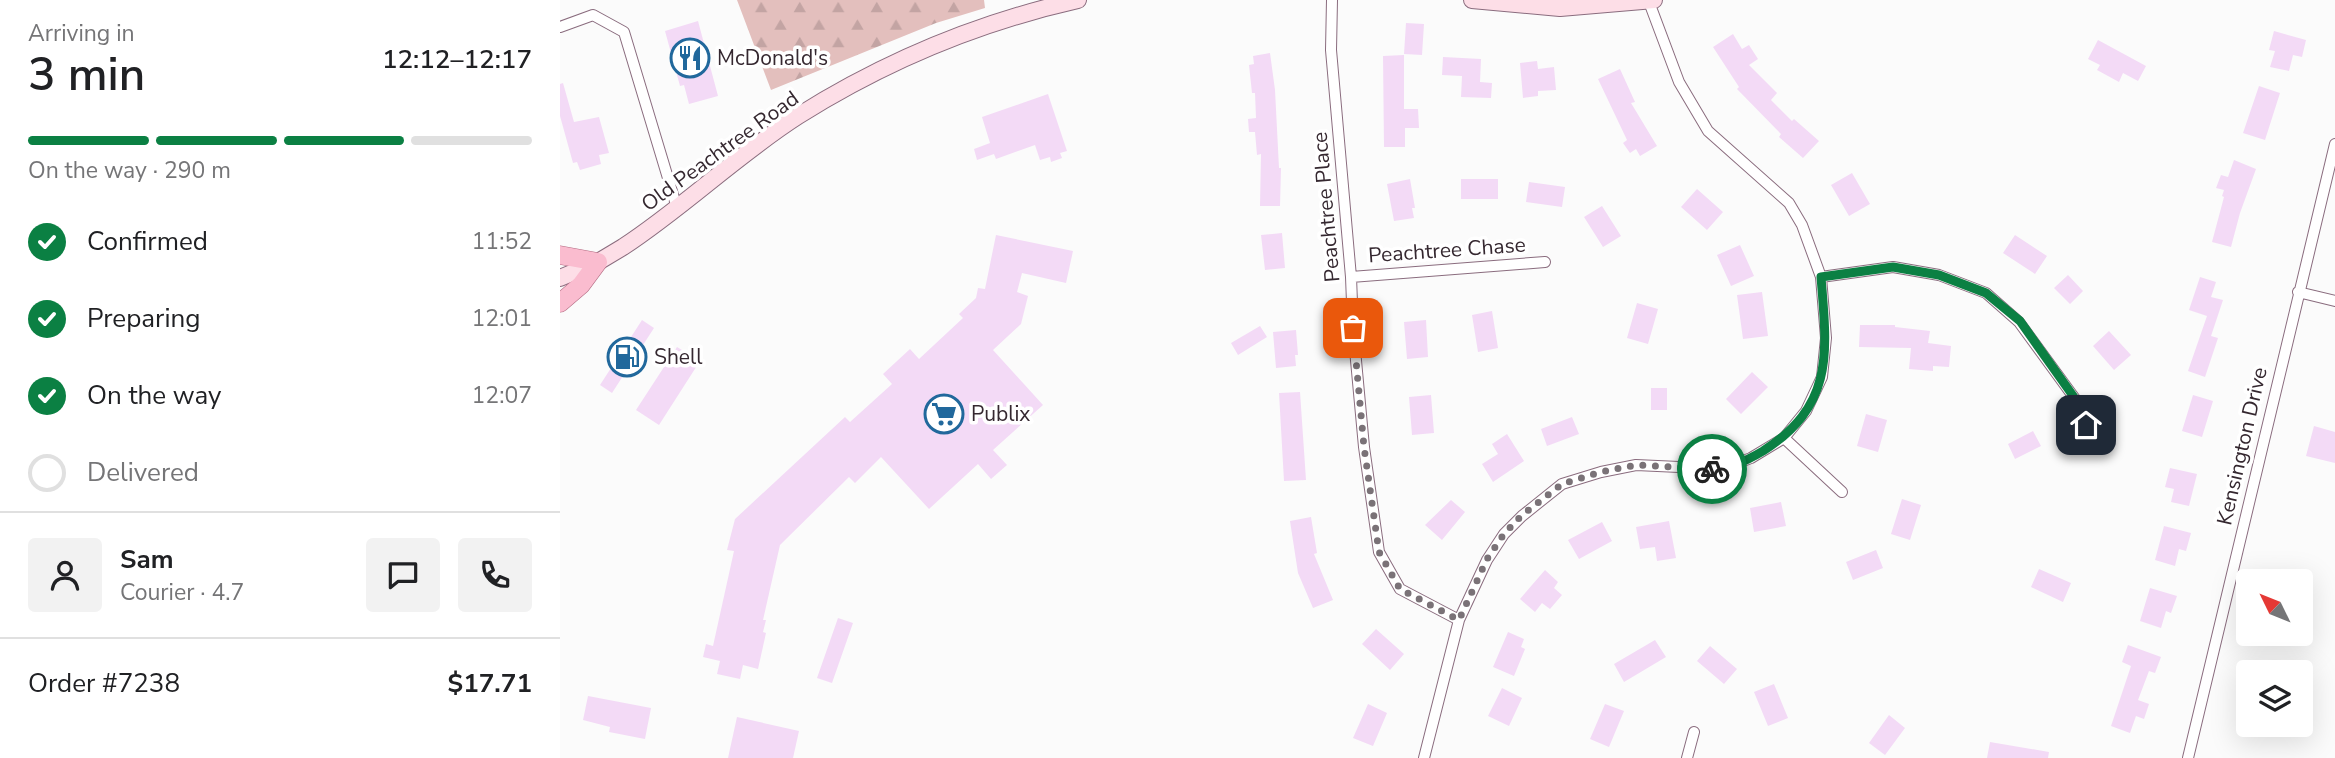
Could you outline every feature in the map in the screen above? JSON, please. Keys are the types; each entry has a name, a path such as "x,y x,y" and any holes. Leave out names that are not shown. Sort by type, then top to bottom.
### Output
{"main road":[{"name":"Old Peachtree Road","path":"560,278 598,262 645,233 799,116 865,79 925,49 1022,14 1078,0"},
{"path":"1472,0 1560,8 1652,1"},
{"path":"560,255 598,262 581,285 560,303"}],"street":[{"name":"Peachtree Place","path":"1332,0 1331,50 1352,277 1353,328 1364,447 1379,552 1400,589 1459,620"},
{"path":"1424,758 1459,620 1487,559 1504,534 1521,516 1562,484 1601,472 1636,465 1722,469 1752,458 1784,438 1806,411 1822,377 1826,338 1821,277 1802,225 1789,203 1708,131 1679,82 1652,1"},
{"path":"560,27 593,15 624,32 677,208"},
{"name":"Kensington Drive","path":"2188,758 2335,144"},
{"name":"Peachtree Chase","path":"1352,277 1545,262"},
{"path":"1821,277 1893,267 1939,275 1986,293 2020,321 2081,407 2091,442"},
{"path":"2298,292 2335,301"},
{"path":"1784,438 1842,492"},
{"path":"1688,758 1694,732"}],"green space":[{"path":"737,0 984,0 985,8 936,23 771,90"}],"building":[{"name":"McDonald's","path":"698,21 718,96 689,104 684,85 680,86 665,31"},
{"path":"1406,23 1424,24 1422,55 1404,54"},
{"path":"2274,31 2306,40 2302,57 2293,55 2289,71 2270,67 2275,51 2269,50"},
{"path":"1733,34 1742,49 1749,45 1758,59 1749,65 1777,93 1771,100 1792,121 1794,119 1819,141 1803,158 1779,137 1781,134 1737,89 1739,87 1713,47"},
{"path":"2098,40 2146,66 2138,81 2123,73 2119,82 2097,70 2100,65 2088,59"},
{"path":"1270,53 1281,168 1280,206 1260,206 1261,154 1257,155 1255,132 1249,132 1248,119 1256,118 1255,93 1252,93 1249,65 1254,64 1253,56"},
{"path":"1404,55 1404,109 1418,109 1419,128 1405,128 1405,147 1384,147 1383,56"},
{"path":"1443,57 1481,59 1480,82 1492,83 1491,98 1461,97 1462,76 1442,75"},
{"path":"1537,61 1538,69 1554,67 1556,90 1538,91 1538,96 1523,98 1520,63"},
{"path":"1620,69 1635,102 1631,103 1657,146 1640,156 1636,149 1630,153 1623,143 1627,140 1598,79"},
{"path":"563,83 574,122 599,117 609,153 599,155 601,164 580,170 577,162 573,163 560,116 560,84"},
{"path":"2259,86 2280,93 2265,140 2243,133"},
{"path":"1048,94 1067,151 1060,153 1062,158 1051,162 1050,157 1040,160 1035,145 996,159 994,154 977,160 974,149 990,143 982,117"},
{"path":"2234,160 2256,169 2231,247 2212,242 2224,197 2224,190 2216,188 2221,175 2228,177"},
{"path":"1852,173 1870,204 1849,216 1831,185"},
{"path":"1410,179 1414,218 1394,221 1387,184"},
{"path":"1461,179 1498,179 1498,199 1461,199"},
{"path":"1529,182 1565,187 1562,207 1526,202"},
{"path":"1697,189 1723,212 1707,230 1681,207"},
{"path":"1602,206 1621,236 1603,247 1584,217"},
{"path":"1282,233 1285,268 1265,270 1261,235"},
{"path":"996,235 1073,251 1066,283 1022,273 1017,292 1028,296 1021,324 993,350 1043,405 993,450 1007,465 991,479 978,464 929,509 881,457 855,483 849,477 780,545 763,620 766,620 763,632 766,633 758,669 743,665 740,679 717,674 720,661 703,657 706,644 713,646 734,551 727,550 735,519 845,417 850,422 892,384 883,374 910,349 919,359 963,318 959,314 976,298 978,288 985,289"},
{"path":"2015,235 2047,256 2035,274 2003,253"},
{"path":"1740,245 1754,276 1731,286 1717,255"},
{"path":"2068,275 2083,291 2070,304 2054,288"},
{"path":"2200,277 2216,282 2211,297 2223,300 2211,336 2218,338 2205,377 2188,371 2207,316 2189,310"},
{"path":"1762,292 1768,336 1743,339 1737,295"},
{"path":"1637,303 1658,309 1648,344 1627,338"},
{"path":"1492,311 1498,348 1478,352 1472,315"},
{"name":"Shell","path":"642,320 654,328 612,393 600,385"},
{"path":"1426,320 1428,357 1407,359 1404,322"},
{"path":"1860,325 1895,325 1930,331 1928,343 1951,346 1949,367 1933,366 1933,371 1909,369 1911,348 1859,347"},
{"path":"1260,326 1267,337 1238,355 1231,343"},
{"path":"1296,330 1296,366 1276,368 1273,332"},
{"path":"2109,331 2131,355 2114,370 2093,346"},
{"path":"677,347 700,361 659,425 636,410"},
{"path":"1752,372 1768,387 1741,414 1726,399"},
{"path":"1651,388 1667,388 1667,410 1651,410"},
{"path":"1300,392 1306,480 1284,481 1279,393"},
{"path":"1431,395 1434,433 1412,435 1409,397"},
{"path":"2193,395 2213,401 2202,437 2182,431"},
{"path":"1866,414 1887,420 1878,452 1857,446"},
{"path":"1572,417 1579,434 1547,446 1541,429"},
{"path":"2314,426 2335,432 2335,463 2306,456"},
{"path":"2033,431 2041,446 2015,459 2008,444"},
{"path":"1507,434 1524,461 1493,482 1482,464 1498,454 1492,444"},
{"path":"2170,468 2197,474 2189,506 2171,502 2174,489 2165,487"},
{"path":"1902,499 1921,505 1910,540 1891,534"},
{"path":"1451,500 1465,512 1442,540 1425,525"},
{"path":"1781,502 1786,526 1754,532 1750,508"},
{"path":"1311,517 1317,553 1314,554 1333,600 1313,608 1298,573 1290,521"},
{"path":"1669,521 1676,558 1657,561 1655,547 1640,549 1636,527"},
{"path":"1602,522 1612,541 1579,559 1568,540"},
{"path":"2164,526 2191,533 2186,551 2179,549 2175,566 2155,560"},
{"path":"1876,550 1883,568 1853,580 1846,562"},
{"path":"2039,569 2071,583 2063,602 2031,587"},
{"path":"1545,570 1558,582 1554,588 1562,595 1550,609 1542,603 1535,612 1520,599"},
{"path":"2150,588 2177,596 2171,613 2166,611 2161,628 2140,621"},
{"path":"838,618 853,623 832,683 817,678"},
{"path":"1376,629 1404,654 1390,670 1362,644"},
{"path":"1508,632 1524,639 1521,647 1525,649 1514,676 1493,667"},
{"path":"1655,640 1666,657 1624,682 1614,664"},
{"path":"2128,645 2161,657 2155,673 2149,671 2138,700 2149,704 2144,719 2136,716 2130,733 2111,726 2131,666 2122,662"},
{"path":"1710,646 1737,669 1724,684 1697,661"},
{"path":"1774,684 1788,718 1768,726 1754,692"},
{"path":"1502,688 1522,698 1509,726 1488,716"},
{"path":"588,696 651,708 645,739 609,732 610,727 583,720"},
{"path":"1368,704 1387,713 1373,746 1353,738"},
{"path":"1605,704 1624,711 1609,747 1590,739"},
{"path":"1889,715 1905,728 1885,755 1869,743"},
{"path":"737,717 799,731 793,758 728,758"},
{"path":"1990,742 2049,752 2048,758 1987,758"}],"way so far":[{"path":"1353,328 1364,447 1379,552 1400,589 1459,620 1487,559 1504,534 1521,516 1562,484 1636,465 1712,469"}],"place":[{"name":"McDonald's","path":"690,58"},
{"name":"Shell","path":"627,357"},
{"name":"Publix","path":"944,414"}],"route":[{"path":"1712,469 1722,469 1752,458 1784,438 1806,411 1822,377 1826,338 1821,277 1893,267 1939,275 1986,293 2020,321 2081,407 2086,425"}]}
